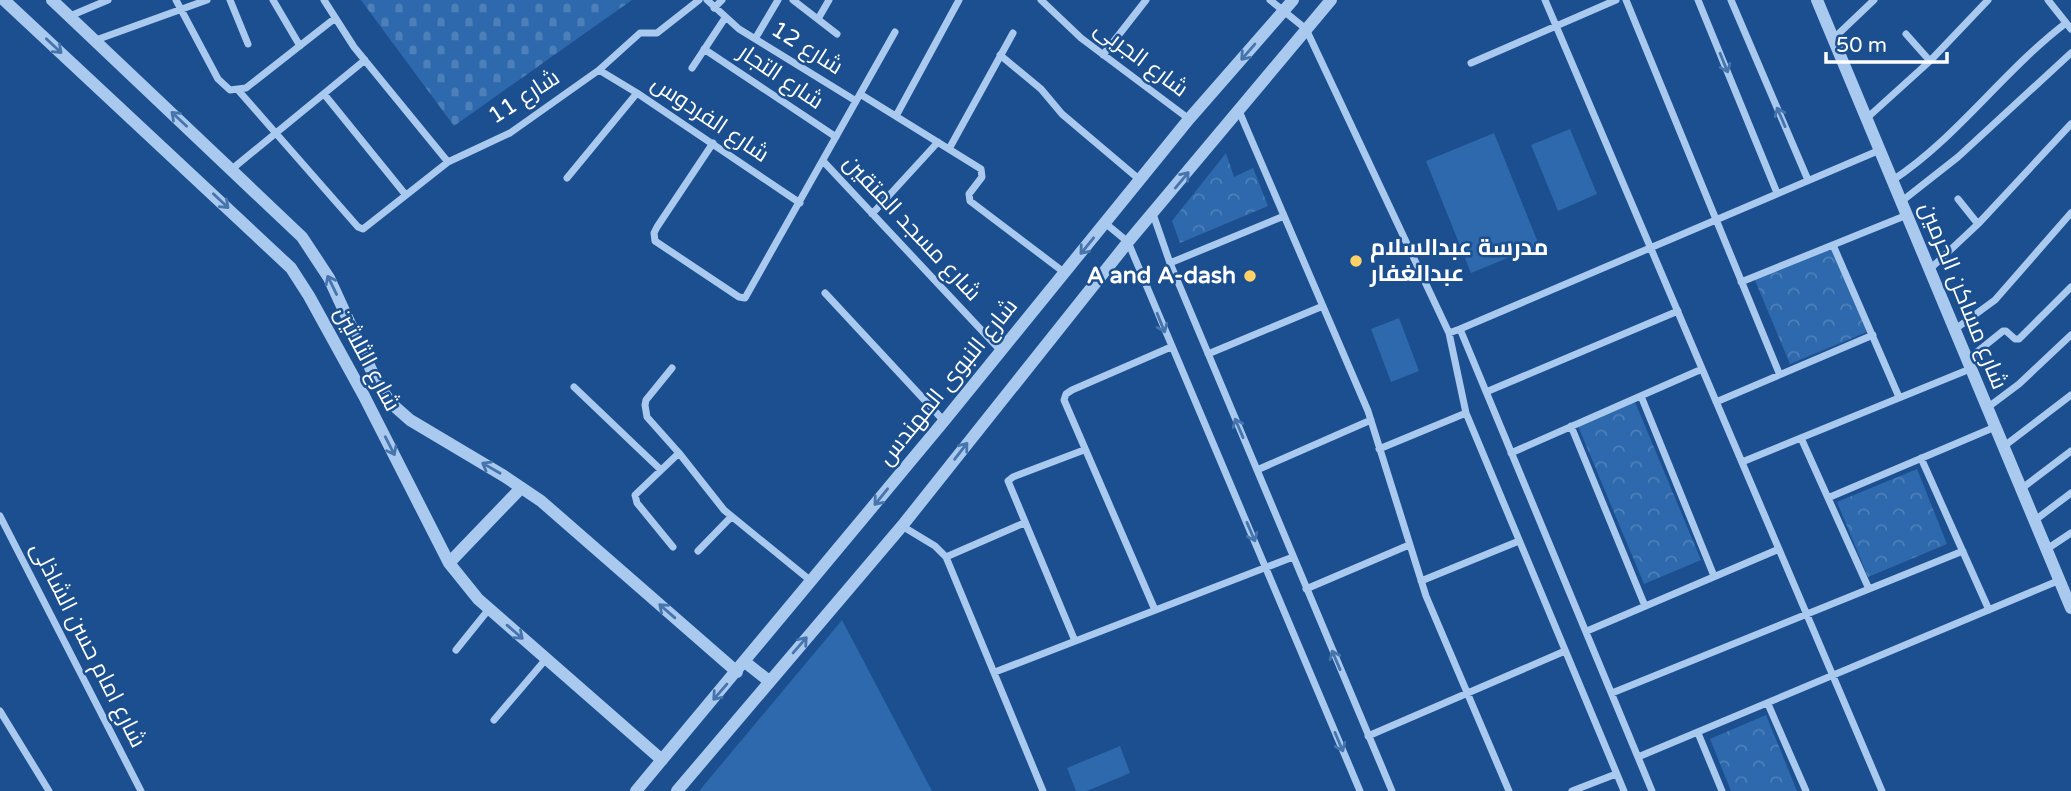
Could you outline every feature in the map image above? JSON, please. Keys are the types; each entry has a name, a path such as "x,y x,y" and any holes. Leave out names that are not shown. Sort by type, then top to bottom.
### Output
{"street":[{"name":"شارع الثلاثين","path":"4,0 286,262 301,282 364,396 449,563 467,588 662,760"},
{"name":"شارع الثلاثين","path":"52,0 291,224 329,278 379,387 393,405 410,420 496,470 541,501 741,667 769,681"},
{"path":"70,16 108,0"},
{"path":"176,0 223,86 238,90 276,134"},
{"path":"96,40 207,0"},
{"path":"230,0 248,44"},
{"path":"273,0 300,46"},
{"path":"324,0 334,19 365,60 448,162"},
{"name":"شارع 11","path":"276,134 358,227 366,228 448,162 510,133 598,70 640,33 657,33 699,0"},
{"name":"شارع 12","path":"707,0 725,18 755,39 856,102"},
{"path":"714,8 722,0"},
{"path":"755,39 778,0"},
{"path":"793,0 837,34"},
{"path":"818,19 829,0"},
{"path":"896,116 959,0"},
{"name":"شارع الجربى","path":"1041,0 1070,29 1189,119"},
{"path":"1103,55 1146,0"},
{"path":"1270,0 1288,5 1306,29 1449,333 1466,413 1624,791"},
{"path":"677,791 902,526 1128,242 1331,0"},
{"path":"1545,0 1882,791"},
{"path":"1471,63 1616,0"},
{"path":"1626,0 1779,373"},
{"path":"1698,0 1777,193"},
{"path":"1731,0 1808,180"},
{"name":"شارع مساكن الحرمين","path":"1817,0 2071,608"},
{"path":"1833,39 1874,0"},
{"path":"1867,118 1930,61 1988,0"},
{"path":"1893,180 1928,155 2037,46 2068,26 2048,0"},
{"name":"شارع النبوى المهندس","path":"636,791 1002,351 1189,119 1288,5"},
{"path":"692,68 725,18"},
{"path":"238,90 252,83 334,19"},
{"path":"713,143 654,233 655,241 739,297 746,298 895,32"},
{"path":"949,149 1013,33"},
{"path":"1906,34 1930,61"},
{"name":"شارع التجار","path":"704,49 836,137"},
{"path":"1902,201 1958,157 2071,53"},
{"path":"1000,55 1041,89 1062,114 1140,180"},
{"path":"232,169 365,60"},
{"name":"شارع الفردوس","path":"598,70 800,202"},
{"path":"567,178 637,93"},
{"path":"324,94 405,194"},
{"path":"860,94 983,172 969,194 970,201 1065,273"},
{"path":"1239,111 1371,420 1421,581 1509,791"},
{"path":"1930,269 1978,224 2071,124"},
{"path":"872,214 938,142"},
{"path":"1449,333 1880,150"},
{"name":"شارع مسجد المتقين","path":"823,162 1002,351"},
{"path":"1958,199 1978,224"},
{"path":"1954,330 1995,300 2071,213"},
{"path":"1153,214 1170,263 1392,791"},
{"path":"1741,282 1907,215"},
{"path":"1170,263 1284,216"},
{"path":"1105,223 1128,242 1360,791"},
{"path":"1833,246 1899,397"},
{"path":"1742,462 1899,397 1968,364 2003,331 2019,339 2071,287"},
{"path":"825,293 944,421"},
{"path":"1208,354 1323,306"},
{"path":"1486,393 1678,311"},
{"path":"1460,328 1652,791"},
{"path":"1716,402 1873,335"},
{"path":"1987,408 2019,384 2071,335"},
{"path":"1155,610 1064,400 1066,394 1171,347"},
{"path":"672,368 646,400 645,411 650,422 731,517 811,582"},
{"path":"1511,453 1702,369"},
{"path":"364,396 379,387"},
{"path":"574,387 661,470"},
{"path":"2003,447 2071,395"},
{"path":"1641,396 1714,576"},
{"path":"1379,449 1466,413"},
{"path":"1256,470 1371,420"},
{"path":"1571,426 1645,606"},
{"path":"1830,497 1995,427"},
{"path":"1801,438 1830,497 1869,589"},
{"path":"1075,641 1008,485 1009,479 1084,450"},
{"path":"2021,489 2071,451"},
{"path":"673,547 635,499 637,491 679,453"},
{"path":"1921,458 1989,610"},
{"path":"449,563 521,488"},
{"path":"2034,521 2071,493"},
{"name":"شارع امام حسن الشاذلى","path":"0,516 140,790"},
{"path":"698,551 731,517"},
{"path":"946,557 1024,523"},
{"path":"902,526 935,546 946,557 1043,791"},
{"path":"2046,550 2071,533"},
{"path":"1421,581 1519,541"},
{"path":"1306,589 1409,545"},
{"path":"1587,631 1779,549"},
{"path":"1612,693 1963,551"},
{"path":"995,672 1293,557"},
{"path":"1639,757 2060,580"},
{"path":"456,650 489,609"},
{"path":"1368,736 1565,651"},
{"path":"494,720 546,659"},
{"path":"1768,704 1806,791"},
{"path":"0,711 49,791"},
{"path":"1698,733 1722,791"},
{"path":"1572,791 1616,774"}],"green space":[{"path":"361,0 632,0 454,126"},
{"path":"1570,129 1597,194 1558,211 1531,145"},
{"path":"1494,133 1539,245 1471,273 1426,161"},
{"path":"1226,153 1234,177 1253,168 1268,206 1180,243 1172,221"},
{"path":"1830,246 1867,332 1790,364 1754,278"},
{"path":"1399,318 1419,371 1391,382 1371,329"},
{"path":"1635,402 1701,560 1644,584 1578,426"},
{"path":"1917,469 1947,544 1868,577 1837,502"},
{"path":"842,620 932,791 699,791"},
{"path":"1766,715 1797,791 1731,791 1710,739"},
{"path":"1120,746 1130,773 1087,791 1076,791 1067,768"}],"place":[{"name":"مدرسة عبدالسلام عبدالغفار","path":"1356,261"},
{"name":"A and A-dash","path":"1250,276"}]}
